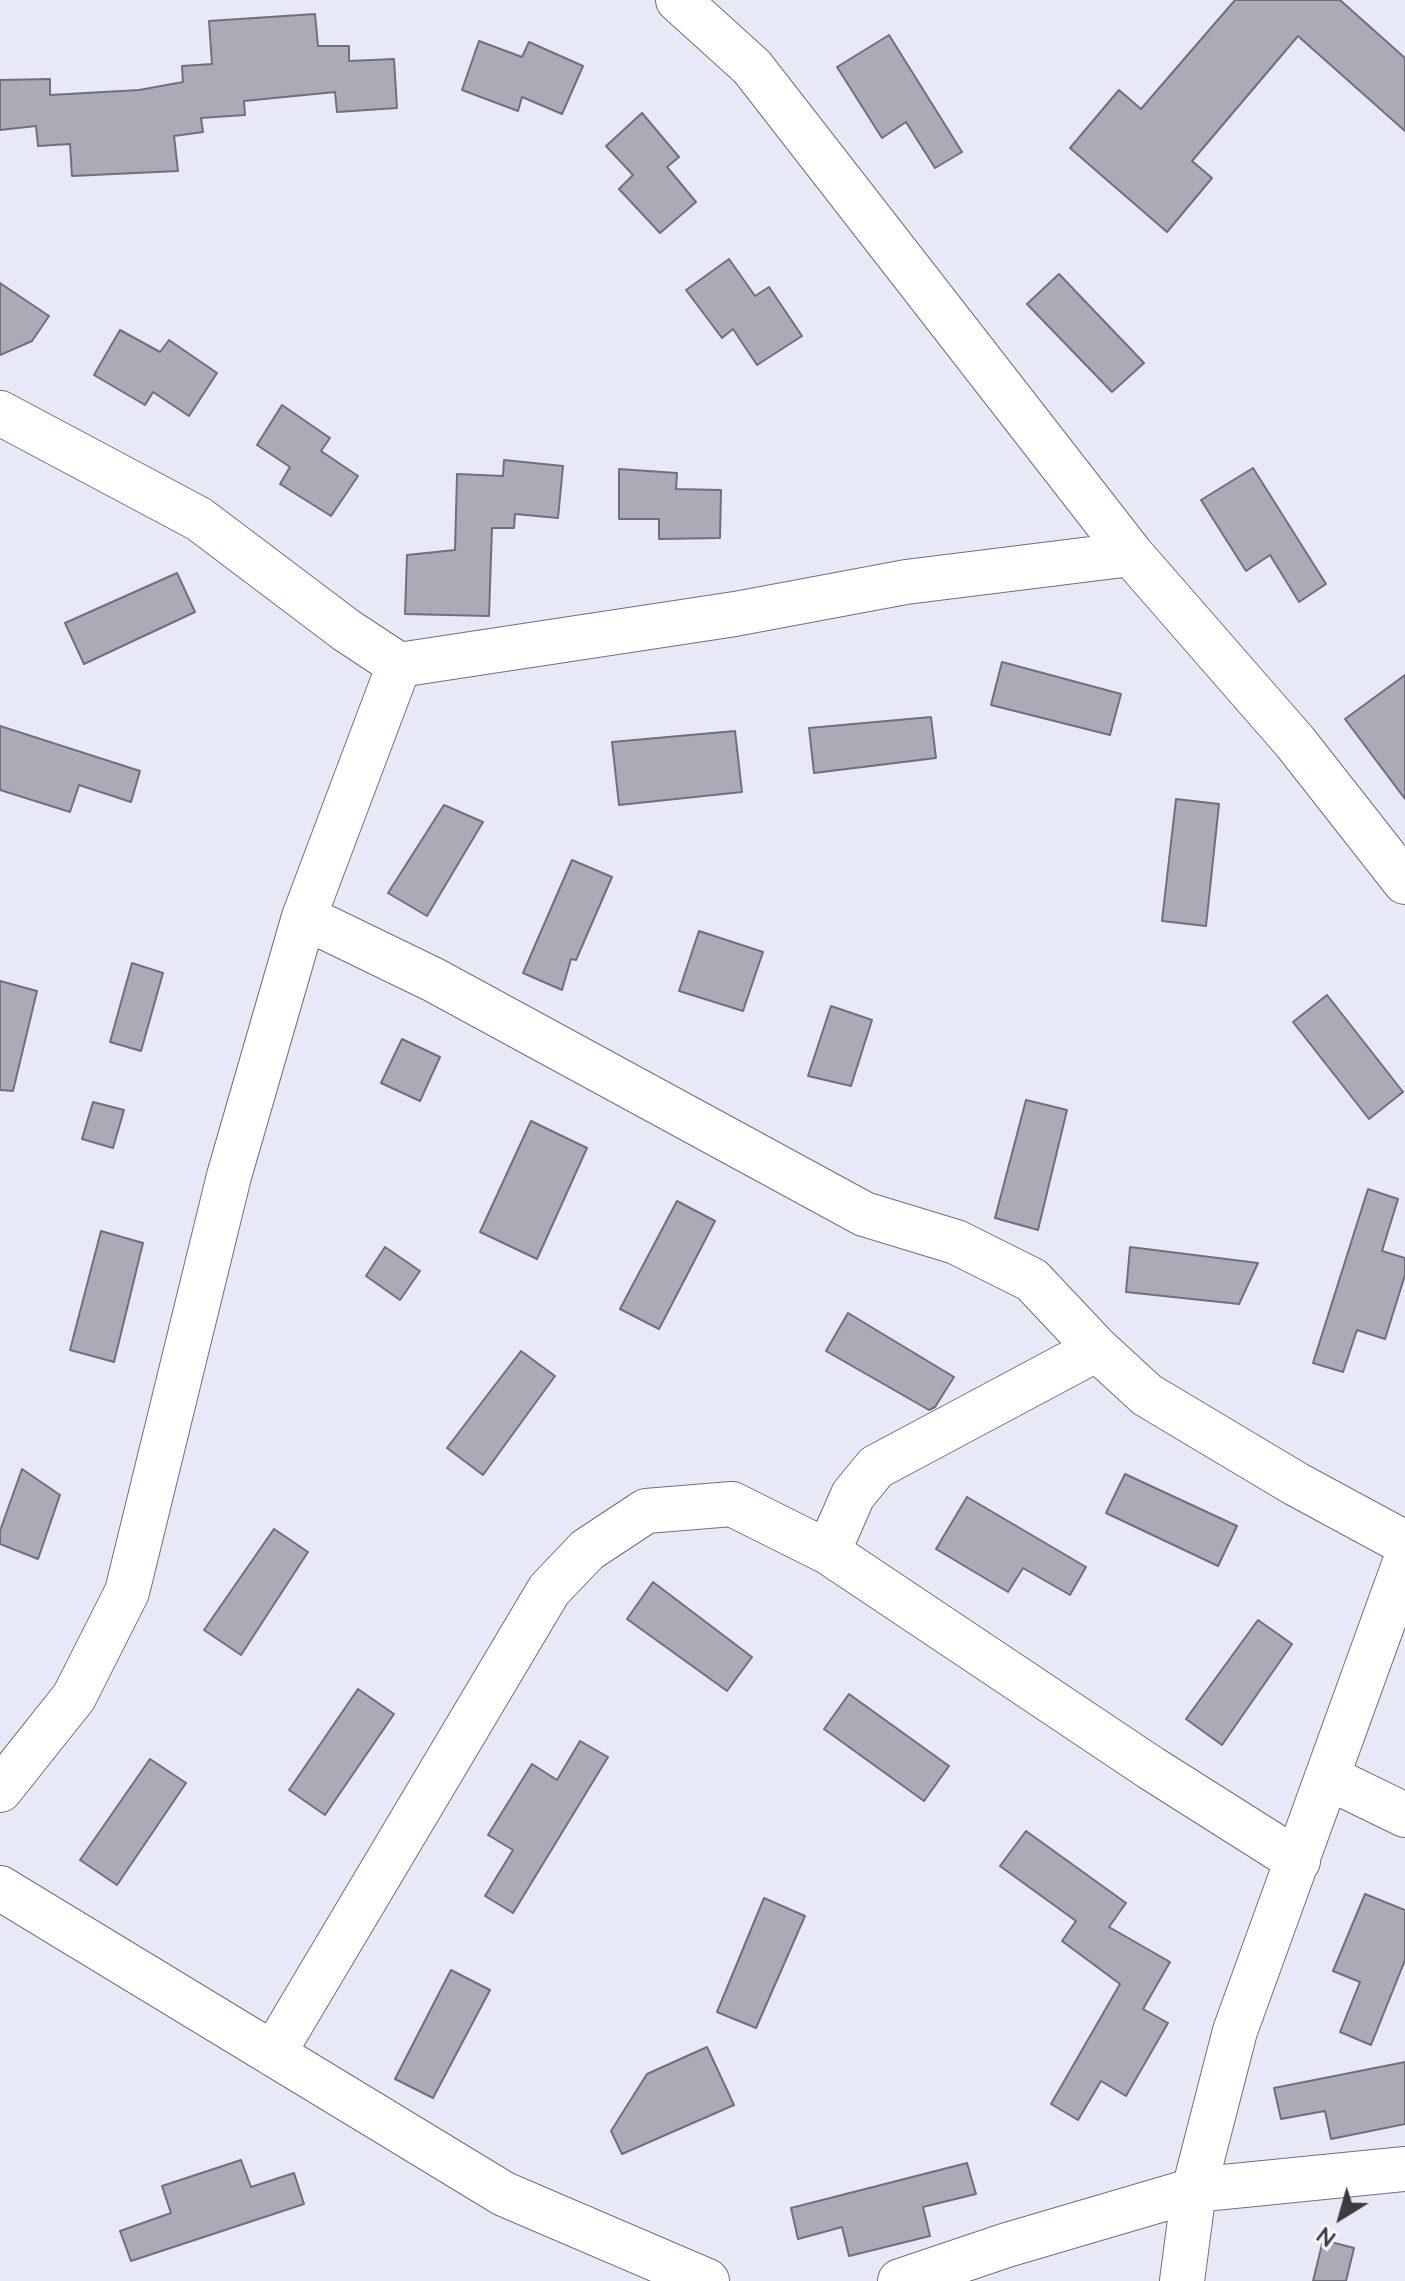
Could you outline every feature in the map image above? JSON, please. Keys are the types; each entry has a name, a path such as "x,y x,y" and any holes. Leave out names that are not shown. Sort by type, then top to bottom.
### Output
{"street":[{"path":"678,0 752,67 1131,554 1295,742 1405,882"},
{"path":"0,413 199,519 346,630 399,665 735,614 906,582 1131,554"},
{"path":"0,1790 74,1697 127,1592 229,1176 304,917 399,665"},
{"path":"304,917 434,980 864,1214 956,1242 1032,1280 1097,1349 1147,1395 1296,1484 1405,1543"},
{"path":"828,1552 853,1495 876,1467 1097,1349"},
{"path":"273,2054 549,1590 587,1550 646,1511 732,1504 828,1552 1151,1768 1298,1861"},
{"path":"1182,2281 1194,2190 1235,2031 1405,1562"},
{"path":"1329,1778 1405,1815"},
{"path":"0,1888 80,1933 504,2194 707,2281"},
{"path":"900,2281 1007,2245 1194,2190 1405,2169"}],"building":[{"path":"1235,0 1340,0 1405,58 1405,131 1298,36 1192,161 1212,178 1167,232 1070,148 1119,90 1141,109"},
{"path":"315,14 318,46 349,46 349,61 394,59 397,108 337,112 335,92 244,101 245,115 201,118 203,132 174,136 178,171 72,176 70,144 38,146 36,126 0,130 0,80 50,79 50,95 139,90 183,82 182,66 212,64 209,21"},
{"path":"889,35 962,152 935,168 906,122 882,138 837,67"},
{"path":"479,41 522,57 529,42 583,66 562,114 522,97 518,111 462,90"},
{"path":"642,113 679,157 667,167 696,202 660,233 619,189 633,175 606,146"},
{"path":"729,259 755,296 769,287 802,336 757,365 733,329 722,338 686,290"},
{"path":"1059,274 1144,363 1112,392 1027,304"},
{"path":"0,283 49,316 32,341 0,355"},
{"path":"120,330 160,352 169,340 217,373 189,416 153,392 145,405 94,375"},
{"path":"282,405 330,438 321,451 358,476 331,516 280,484 290,467 257,445"},
{"path":"504,460 563,466 558,518 515,514 514,528 492,528 489,616 405,614 407,555 455,550 457,474 503,476"},
{"path":"1253,468 1326,584 1299,602 1270,555 1246,571 1201,500"},
{"path":"619,469 677,473 676,489 721,490 720,538 659,539 659,519 619,519"},
{"path":"177,573 195,612 84,664 65,623"},
{"path":"1002,662 1121,694 1110,735 991,705"},
{"path":"1405,675 1405,799 1345,719"},
{"path":"931,717 936,758 814,773 809,728"},
{"path":"0,726 140,771 131,802 79,785 70,812 0,790"},
{"path":"735,731 742,792 619,805 612,742"},
{"path":"1176,799 1219,804 1206,926 1162,921"},
{"path":"444,805 483,822 427,916 388,893"},
{"path":"572,860 612,877 576,960 571,959 562,990 523,973"},
{"path":"699,931 763,952 743,1011 679,991"},
{"path":"132,963 163,973 141,1051 110,1042"},
{"path":"0,981 37,991 13,1091 0,1090"},
{"path":"1327,995 1403,1092 1369,1119 1293,1022"},
{"path":"831,1006 872,1020 851,1086 808,1076"},
{"path":"402,1039 440,1057 420,1101 381,1083"},
{"path":"1026,1100 1067,1110 1038,1230 995,1218"},
{"path":"93,1102 124,1110 113,1148 82,1139"},
{"path":"531,1121 587,1148 537,1259 480,1232"},
{"path":"1368,1189 1398,1199 1382,1251 1405,1258 1405,1275 1385,1339 1357,1330 1343,1372 1313,1363"},
{"path":"677,1201 715,1221 659,1329 620,1309"},
{"path":"101,1231 143,1243 114,1362 70,1350"},
{"path":"385,1247 420,1271 400,1300 366,1276"},
{"path":"1130,1247 1258,1263 1239,1304 1126,1292"},
{"path":"848,1313 954,1377 935,1407 929,1410 826,1351"},
{"path":"521,1351 555,1376 483,1475 447,1448"},
{"path":"22,1469 60,1495 38,1559 0,1544 0,1531"},
{"path":"1125,1474 1237,1526 1218,1566 1106,1513"},
{"path":"967,1497 1086,1567 1070,1595 1023,1568 1008,1592 936,1549"},
{"path":"274,1529 308,1552 241,1655 204,1630"},
{"path":"653,1582 752,1657 727,1691 627,1619"},
{"path":"1258,1620 1292,1644 1222,1745 1186,1719"},
{"path":"358,1689 394,1714 325,1815 289,1790"},
{"path":"849,1694 949,1766 924,1801 824,1729"},
{"path":"580,1741 608,1757 513,1913 485,1896 513,1850 488,1835 532,1764 557,1780"},
{"path":"150,1759 186,1783 117,1885 80,1860"},
{"path":"1026,1831 1126,1903 1109,1927 1170,1962 1143,2009 1168,2023 1126,2096 1101,2081 1078,2120 1051,2104 1120,1984 1062,1941 1076,1921 1000,1866"},
{"path":"1365,1894 1405,1910 1405,1960 1371,2045 1340,2032 1360,1982 1333,1971"},
{"path":"764,1898 805,1916 756,2028 717,2012"},
{"path":"451,1970 490,1990 433,2098 395,2079"},
{"path":"707,2047 734,2105 622,2154 611,2131 647,2074"},
{"path":"1405,2062 1405,2124 1331,2139 1325,2111 1281,2119 1274,2088"},
{"path":"241,2160 251,2187 294,2173 304,2204 131,2261 120,2231 171,2213 162,2186"},
{"path":"967,2163 976,2194 923,2207 930,2236 849,2256 842,2227 798,2239 791,2208"},
{"path":"1323,2240 1354,2248 1346,2281 1313,2281"}]}
